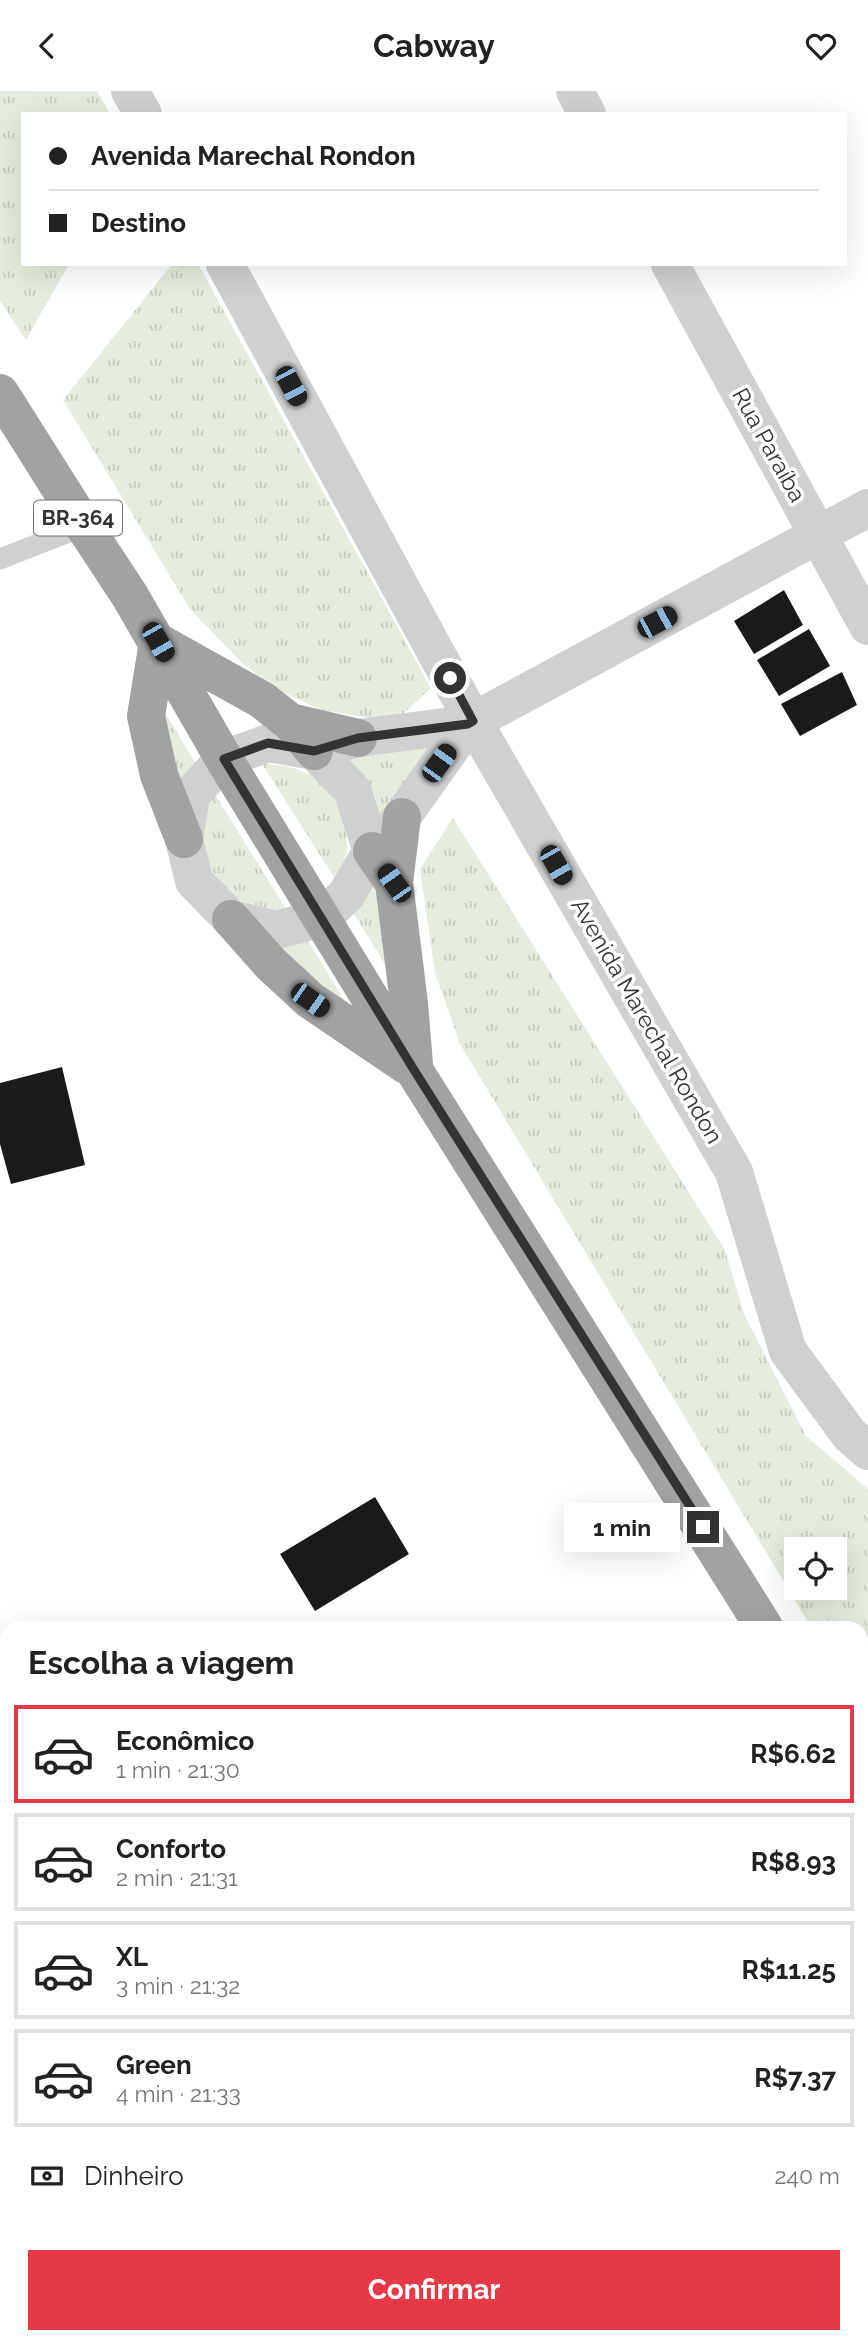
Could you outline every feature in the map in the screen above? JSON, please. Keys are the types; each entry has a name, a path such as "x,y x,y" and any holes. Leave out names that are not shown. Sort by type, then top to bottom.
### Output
{"highway":[{"name":"BR-364","path":"0,393 158,642 224,759 414,1070 760,1621"},
{"path":"184,839 159,775 146,716 158,642 262,700 290,722 314,751"},
{"path":"290,722 358,738"},
{"path":"402,817 394,883 409,1003 414,1070"},
{"path":"372,851 394,883"},
{"path":"231,919 271,964 310,1000 414,1070"}],"street":[{"path":"130,91 142,112"},
{"path":"575,91 586,112"},
{"name":"Avenida Marechal Rondon","path":"226,266 471,722 734,1172 788,1351 849,1434 868,1451"},
{"name":"Rua Paraíba","path":"671,266 868,625"},
{"path":"471,722 402,817 372,851 346,895 322,918 276,930 231,919 194,881 184,839 191,795 224,759 268,743 314,751 358,738 471,722 868,508"},
{"path":"314,751 352,790 372,851"}],"lane":[{"path":"0,559 84,526"}],"green space":[{"path":"0,91 97,91 109,112 21,112 21,266 68,266 26,340 0,301"},
{"path":"170,266 199,266 431,688 403,714 370,718 321,710 274,688 243,664 190,609 63,400"},
{"path":"158,701 196,764 176,787"},
{"path":"445,739 381,822 369,786 359,770 345,756"},
{"path":"262,764 292,768 311,775 336,799 347,844 343,863 334,877"},
{"path":"214,793 286,909 275,911 242,907 215,885 201,847 206,803"},
{"path":"453,818 725,1250 744,1314 806,1436 868,1489 868,1621 807,1621 795,1600 847,1600 847,1537 784,1537 784,1582 460,1044 435,973 420,869"},
{"path":"376,880 391,974 354,914"},
{"path":"307,939 349,1008 276,949"}],"building":[{"path":"784,590 803,625 754,654 734,621"},
{"path":"809,629 830,666 779,696 757,660"},
{"path":"842,672 857,705 800,736 781,704"},
{"path":"62,1067 85,1165 11,1184 0,1144 0,1083"},
{"path":"375,1497 409,1554 315,1611 280,1554"}],"route":[{"path":"450,678 473,721 468,724 358,738 314,751 268,743 224,759 414,1070 703,1527"}]}
